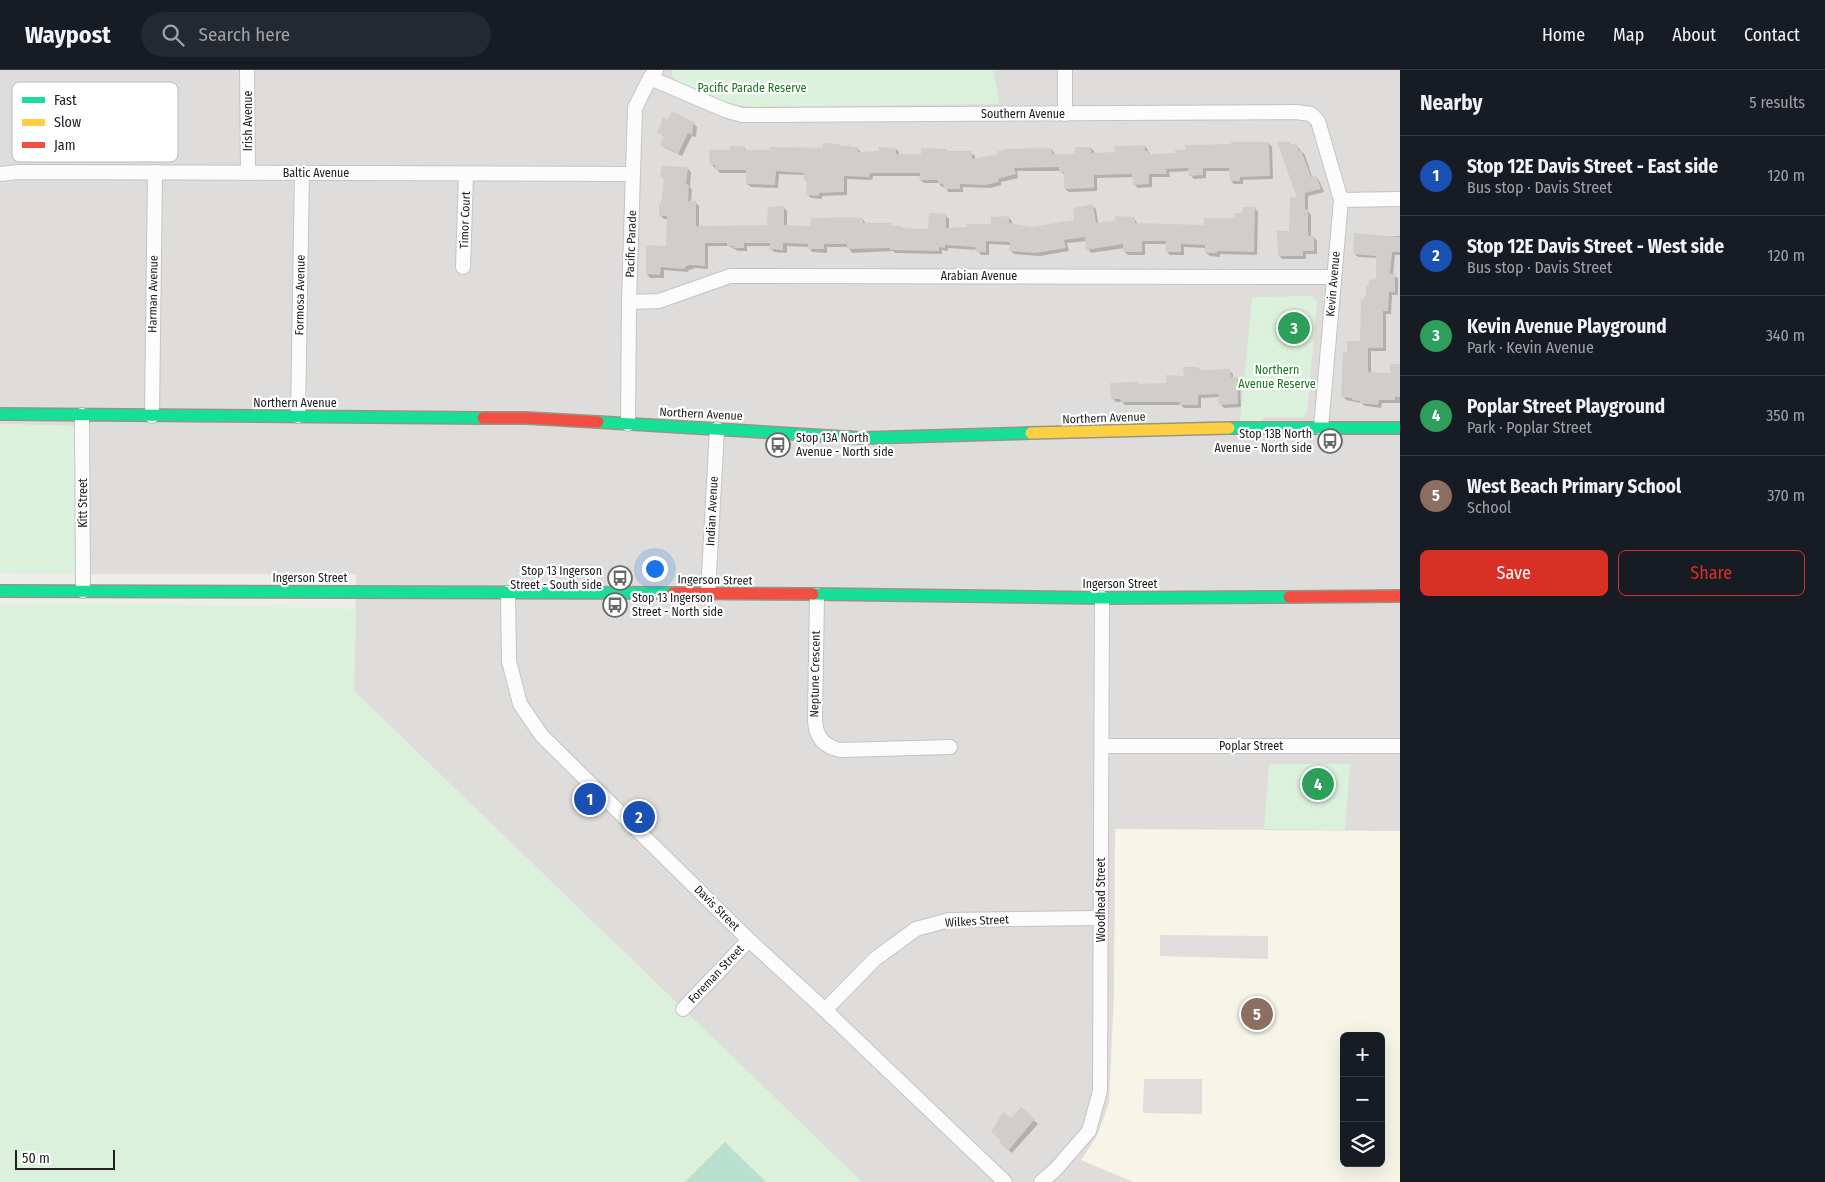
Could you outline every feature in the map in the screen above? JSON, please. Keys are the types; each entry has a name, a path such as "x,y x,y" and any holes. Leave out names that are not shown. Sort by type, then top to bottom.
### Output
{"street":[{"name":"Irish Avenue","path":"247,70 248,173"},
{"path":"1065,70 1065,114"},
{"name":"Southern Avenue","path":"653,74 725,110 742,115 1296,112 1311,114 1318,121 1341,200"},
{"name":"Pacific Parade","path":"628,424 629,302 635,108 653,74"},
{"name":"Baltic Avenue","path":"0,174 18,172 155,172 633,174"},
{"name":"Harman Avenue","path":"152,416 155,172"},
{"name":"Formosa Avenue","path":"298,416 302,173"},
{"name":"Timor Court","path":"464,267 466,174"},
{"path":"1341,200 1400,199"},
{"name":"Kevin Avenue","path":"1321,428 1341,200"},
{"name":"Arabian Avenue","path":"629,302 659,301 730,276 1334,277"},
{"name":"Northern Avenue","path":"0,414 526,418 862,438 1219,428 1400,428"},
{"name":"Kitt Street","path":"82,415 83,591"},
{"name":"Indian Avenue","path":"708,593 717,429"},
{"name":"Ingerson Street","path":"0,591 708,593 1102,598 1400,596"},
{"name":"Davis Street","path":"508,593 509,661 520,704 542,736 749,940 1005,1182"},
{"name":"Neptune Crescent","path":"816,595 815,720 818,737 828,746 841,750 950,746"},
{"name":"Woodhead Street","path":"1041,1182 1055,1170 1089,1131 1100,1090 1102,598"},
{"name":"Poplar Street","path":"1102,746 1400,746"},
{"name":"Wilkes Street","path":"825,1010 874,959 916,929 948,920 1101,918"},
{"name":"Foreman Street","path":"683,1009 749,940"}],"shaded area":[{"path":"0,70 1400,70 1400,1182 862,1182 354,691 356,574 79,574 76,426 0,424"},
{"path":"1115,829 1400,831 1400,1182 1133,1182 1081,1160 1097,1136 1109,1103 1114,993"},
{"path":"1160,935 1268,936 1268,959 1160,956"},
{"path":"1144,1079 1202,1079 1202,1114 1143,1113"}],"green space":[{"name":"Pacific Parade Reserve","path":"672,70 993,70 999,99 998,104 751,107 727,104 681,83 672,76"},
{"name":"Northern Avenue Reserve","path":"1312,296 1317,302 1307,413 1304,417 1263,417 1262,423 1240,423 1252,297"},
{"path":"0,424 76,426 79,574 0,573"},
{"path":"99,603 356,609 354,691 862,1182 0,1182 0,605"},
{"path":"1269,764 1350,764 1345,830 1264,829"},
{"path":"725,1142 766,1182 685,1182"}],"building":[{"path":"672,111 694,122 692,135 688,133 678,154 660,145 664,136 657,133 663,118 668,119"},
{"path":"1231,142 1269,142 1270,176 1240,177 1240,181 1230,181 1229,168 1203,168 1203,175 1189,176 1188,168 1166,169 1167,174 1149,174 1149,184 1133,185 1132,174 1094,175 1094,188 1064,189 1064,172 1059,172 1059,167 1014,168 1016,174 998,179 999,182 986,185 960,184 960,189 944,189 943,184 938,184 938,180 919,180 920,173 870,173 869,177 844,176 844,192 819,193 819,196 806,195 807,181 804,180 803,173 776,171 775,185 746,184 746,170 715,170 715,165 710,165 709,150 730,150 730,146 745,146 744,150 770,150 770,147 823,148 823,143 858,147 858,152 879,151 878,147 896,148 896,154 921,154 921,148 972,151 972,159 998,154 998,151 1007,149 1052,148 1052,154 1075,154 1075,147 1091,147 1091,153 1115,152 1114,146 1145,145 1145,151 1149,151 1149,154 1175,153 1175,150 1185,150 1185,145 1231,144"},
{"path":"1277,142 1290,142 1291,146 1296,143 1299,151 1301,150 1311,177 1316,175 1321,189 1305,193 1305,209 1308,210 1308,236 1314,236 1314,251 1303,251 1303,256 1278,256 1277,231 1289,231 1290,197 1297,198"},
{"path":"662,166 688,167 686,184 689,185 688,201 696,201 696,226 767,225 768,207 784,206 784,225 810,226 811,218 848,217 863,218 863,223 891,223 892,226 901,226 901,228 928,229 929,213 946,214 946,228 967,227 967,224 991,224 991,217 1009,216 1009,223 1032,227 1074,220 1073,208 1093,204 1096,223 1115,221 1115,216 1135,217 1135,223 1204,225 1203,218 1235,218 1235,213 1242,213 1243,207 1255,207 1254,252 1217,251 1217,253 1205,253 1205,245 1181,244 1181,252 1165,252 1166,241 1142,241 1142,252 1123,252 1123,244 1086,250 1085,237 1064,240 1066,248 1035,253 1009,251 1010,242 986,241 986,252 976,252 975,247 945,245 945,248 939,247 939,251 890,250 890,248 847,249 847,244 824,244 824,249 808,249 808,244 783,243 783,250 769,249 770,243 744,243 744,248 733,248 733,246 727,246 727,243 705,243 705,266 691,265 686,266 684,269 661,267 660,275 646,274 646,245 666,246 667,216 659,216 659,203 661,203 664,178 660,177"},
{"path":"1354,233 1400,237 1400,252 1392,252 1390,274 1395,273 1395,292 1389,292 1388,311 1383,311 1383,348 1368,348 1368,372 1390,373 1390,364 1400,364 1400,397 1395,397 1395,400 1379,400 1378,405 1360,403 1360,401 1352,400 1352,398 1341,397 1343,352 1347,352 1347,341 1360,341 1361,299 1364,299 1364,296 1366,296 1366,286 1368,287 1369,280 1376,279 1376,256 1353,254"},
{"path":"1183,367 1198,367 1198,370 1230,369 1231,377 1237,377 1238,404 1219,405 1218,394 1198,395 1198,405 1179,405 1180,402 1121,402 1120,399 1111,399 1110,383 1166,383 1166,375 1184,376"},
{"path":"1021,1107 1035,1119 1008,1151 991,1132 1003,1112 1011,1118"}],"traffic: fast":[{"path":"0,414 483,418"},
{"path":"598,422 862,438 1031,433"},
{"path":"1229,428 1400,428"},
{"path":"0,591 673,593"},
{"path":"813,594 1102,598 1289,597"}],"traffic: slow":[{"path":"1031,433 1229,428"}],"traffic: jam":[{"path":"483,418 598,422"},
{"path":"673,593 813,594"},
{"path":"1289,597 1400,596"}],"place":[{"name":"Kevin Avenue Playground","path":"1294,328"},
{"name":"Stop 13B North Avenue - North side","path":"1330,441"},
{"name":"Stop 13A North Avenue - North side","path":"778,445"},
{"name":"Stop 13 Ingerson Street - South side","path":"620,578"},
{"name":"Stop 13 Ingerson Street - North side","path":"615,605"},
{"name":"Poplar Street Playground","path":"1318,784"},
{"name":"Stop 12E Davis Street - East side","path":"590,799"},
{"name":"Stop 12E Davis Street - West side","path":"639,817"},
{"name":"West Beach Primary School","path":"1257,1014"}]}
